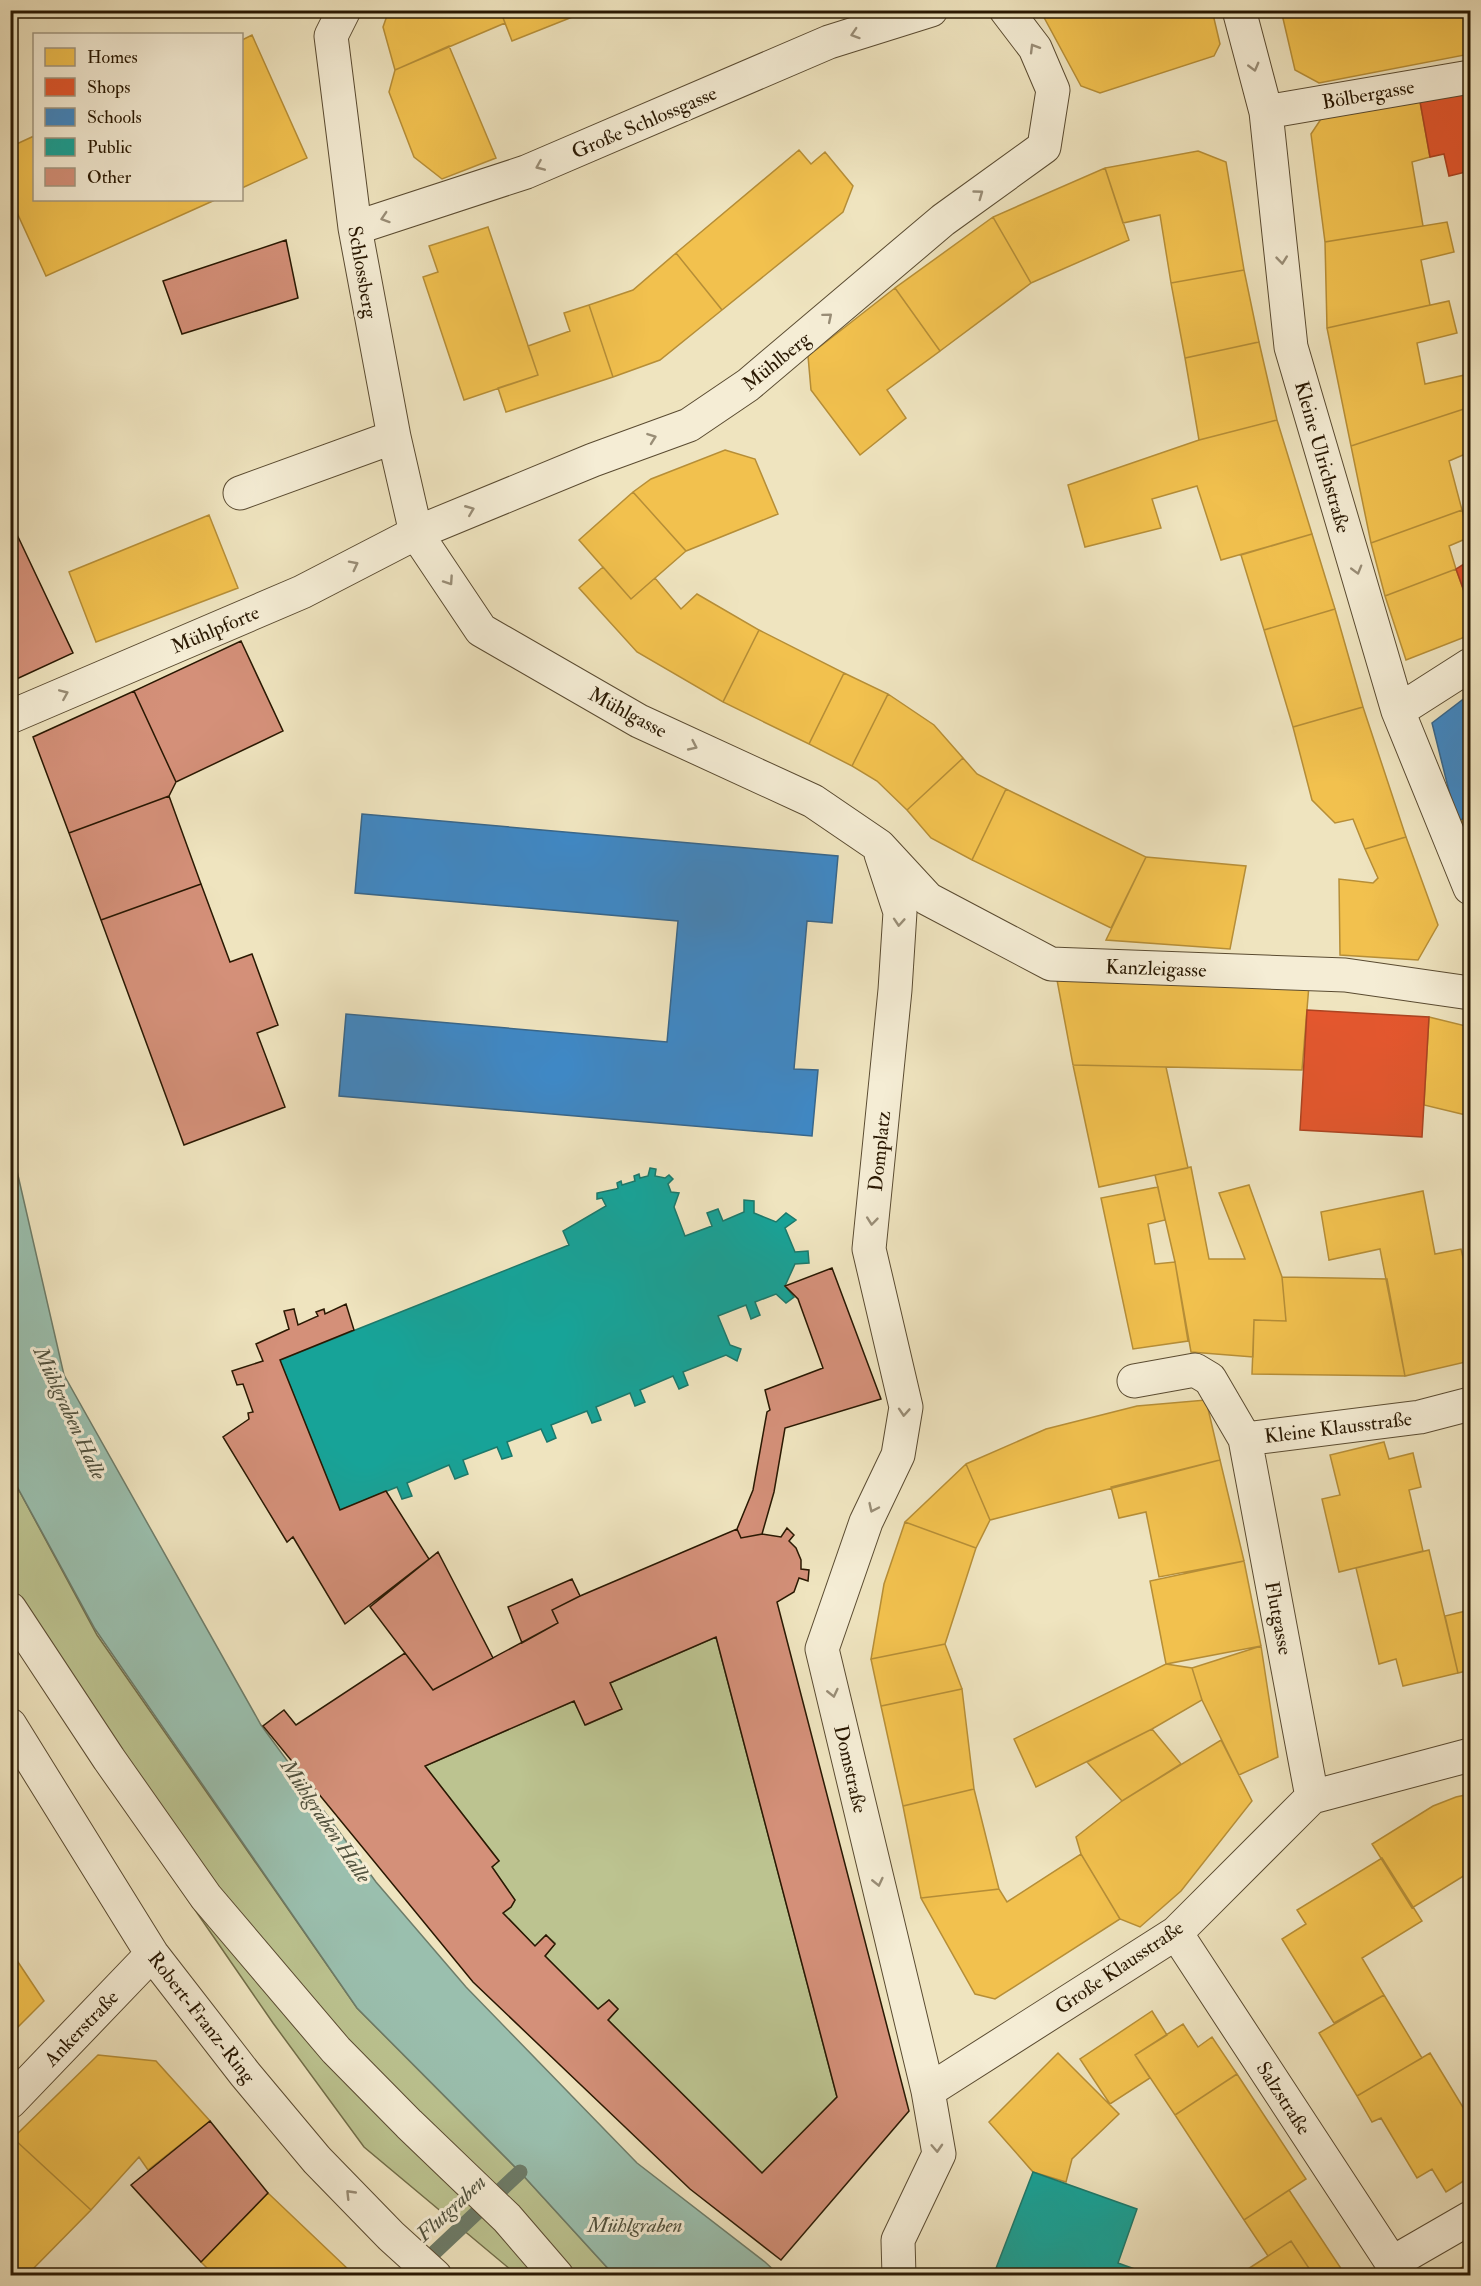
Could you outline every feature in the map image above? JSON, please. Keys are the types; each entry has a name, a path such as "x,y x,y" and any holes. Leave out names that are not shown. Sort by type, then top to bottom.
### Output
{"street":[{"name":"Schlossberg","path":"344,10 331,36 355,228 394,437 416,532"},
{"name":"Große Schlossgasse","path":"355,228 526,172 829,42 931,10"},
{"name":"Mühlberg","path":"416,532 593,460 689,425 748,385 942,220 1044,147 1053,90 1035,48 1006,10"},
{"name":"Kleine Ulrichstraße","path":"1239,10 1266,112 1291,347 1398,711 1470,888"},
{"name":"Bölbergasse","path":"1266,112 1470,77"},
{"path":"240,493 394,437"},
{"name":"Mühlpforte","path":"10,717 302,592 416,532"},
{"name":"Mühlgasse","path":"416,532 482,630 639,721 813,801 879,846"},
{"path":"1398,711 1470,665"},
{"name":"Kanzleigasse","path":"879,846 928,899 1052,964 1345,975 1470,993"},
{"name":"Domplatz","path":"879,846 900,912 895,990 869,1249 906,1407 898,1455"},
{"name":"Kleine Klausstraße","path":"1134,1382 1195,1371 1210,1379 1245,1439 1420,1417 1470,1404"},
{"name":"Flutgasse","path":"1245,1439 1312,1797"},
{"name":"Domstraße","path":"898,1455 866,1522 822,1648 928,2091"},
{"path":"10,1609 109,1759 206,1897 336,2050 507,2218 556,2276"},
{"name":"Robert-Franz-Ring","path":"10,1725 152,1954 245,2074 317,2160 391,2236 435,2276"},
{"path":"1312,1797 1470,1755"},
{"name":"Große Klausstraße","path":"928,2091 1176,1933 1312,1797"},
{"name":"Salzstraße","path":"1176,1933 1392,2263 1470,2218"},
{"name":"Ankerstraße","path":"10,2102 152,1954"},
{"path":"899,2276 898,2240 939,2154 928,2091"}],"shaded area":[{"path":"10,1469 14,1481 97,1635 357,2008 520,2172 614,2275 517,2275 364,2147 273,2023 75,1736 11,1629"},
{"path":"716,1637 837,2097 762,2173 608,2020 618,2009 609,2000 598,2009 545,1956 555,1943 546,1935 535,1946 503,1913 511,1907 515,1900 492,1867 499,1861 425,1766 574,1701 586,1725 621,1709 610,1683"}],"water":[{"name":"Mühlgraben","path":"11,1145 64,1375 261,1725 376,1882 466,1987 637,2163 779,2275 614,2275 520,2172 357,2008 95,1629 14,1481 11,1469"}],"building: Homes":[{"path":"389,10 500,10 505,23 395,70 383,27"},
{"path":"500,10 590,10 512,41"},
{"path":"1040,10 1212,10 1220,44 1214,56 1100,93 1081,86"},
{"path":"1281,10 1470,10 1470,54 1319,83 1295,70"},
{"path":"252,35 307,158 243,188 243,40"},
{"path":"449,46 496,158 442,179 414,157 389,92 395,70"},
{"path":"1419,96 1430,157 1412,162 1423,226 1325,242 1311,134 1325,113"},
{"path":"33,136 33,201 213,201 46,276 10,197 10,147"},
{"path":"799,150 811,164 825,152 853,186 843,212 722,310 676,253"},
{"path":"1198,151 1226,162 1244,270 1171,283 1160,215 1123,223 1105,168"},
{"path":"1105,168 1129,240 1031,283 993,217"},
{"path":"993,217 1031,283 940,351 895,288"},
{"path":"1447,222 1454,252 1421,260 1430,305 1327,328 1325,242"},
{"path":"488,227 538,375 464,400 423,277 438,272 429,246"},
{"path":"676,253 722,310 660,360 613,377 589,305 633,290"},
{"path":"1244,270 1259,342 1185,358 1171,283"},
{"path":"895,288 940,351 887,390 906,418 860,455 811,390 808,356"},
{"path":"1449,301 1457,333 1417,343 1425,384 1469,374 1470,407 1351,446 1327,328"},
{"path":"589,305 613,377 506,412 498,388 538,375 528,346 570,331 564,313"},
{"path":"1259,342 1277,420 1199,440 1185,358"},
{"path":"1470,407 1470,452 1449,461 1462,510 1371,543 1351,446"},
{"path":"1277,420 1312,534 1221,560 1197,486 1152,499 1161,528 1085,547 1068,485 1199,440"},
{"path":"725,450 755,459 778,514 686,551 633,492 651,479"},
{"path":"633,492 686,551 631,599 579,540"},
{"path":"1462,510 1470,537 1449,546 1456,569 1385,596 1371,543"},
{"path":"209,515 238,588 96,642 69,572"},
{"path":"1312,534 1335,609 1264,630 1241,555"},
{"path":"603,567 631,599 655,578 681,609 697,594 759,630 723,702 637,652 579,588"},
{"path":"1456,569 1470,608 1470,635 1406,660 1385,596"},
{"path":"1335,609 1363,707 1293,727 1264,630"},
{"path":"759,630 844,673 809,744 723,702"},
{"path":"844,673 888,694 852,766 809,744"},
{"path":"888,694 934,725 963,758 907,810 877,781 852,766"},
{"path":"1363,707 1406,837 1365,849 1353,819 1335,823 1312,800 1293,727"},
{"path":"963,758 977,774 1006,789 972,860 931,838 907,810"},
{"path":"1006,789 1146,857 1111,928 972,860"},
{"path":"1470,813 1470,844 1457,823"},
{"path":"1406,837 1438,925 1418,960 1340,955 1339,879 1373,883 1378,878 1365,849"},
{"path":"1146,857 1246,866 1230,949 1106,940"},
{"path":"1057,980 1309,985 1302,1070 1073,1065"},
{"path":"1429,1017 1470,1027 1470,1116 1424,1105"},
{"path":"1073,1065 1166,1067 1188,1168 1099,1187"},
{"path":"1191,1167 1209,1259 1245,1259 1219,1193 1249,1185 1282,1277 1286,1321 1254,1320 1253,1357 1191,1352 1175,1262 1155,1175"},
{"path":"1158,1187 1165,1220 1148,1224 1155,1264 1175,1262 1188,1341 1133,1349 1101,1198"},
{"path":"1423,1191 1435,1254 1461,1249 1470,1287 1470,1361 1405,1376 1380,1249 1329,1260 1321,1212"},
{"path":"1282,1277 1387,1279 1405,1376 1252,1374 1254,1320 1286,1321"},
{"path":"1206,1400 1220,1460 990,1520 966,1464 1046,1429 1137,1406"},
{"path":"1384,1442 1389,1459 1413,1453 1421,1487 1409,1490 1423,1551 1339,1572 1322,1499 1340,1495 1330,1455"},
{"path":"1220,1460 1244,1561 1159,1577 1146,1512 1119,1518 1111,1487"},
{"path":"966,1464 990,1520 976,1548 905,1522"},
{"path":"905,1522 976,1548 945,1644 871,1659 884,1584"},
{"path":"1429,1550 1458,1673 1403,1686 1396,1659 1379,1664 1356,1568"},
{"path":"1244,1561 1261,1646 1166,1664 1150,1581"},
{"path":"1470,1610 1470,1670 1458,1673 1445,1616"},
{"path":"945,1644 962,1689 881,1706 871,1659"},
{"path":"1261,1646 1278,1757 1239,1775 1202,1700 1192,1668"},
{"path":"1166,1664 1192,1668 1202,1700 1152,1729 1036,1787 1014,1739"},
{"path":"962,1689 974,1789 903,1806 881,1706"},
{"path":"1152,1729 1181,1764 1122,1801 1087,1762"},
{"path":"1221,1740 1252,1801 1181,1891 1140,1927 1120,1919 1081,1854 1076,1837 1122,1801"},
{"path":"974,1789 999,1889 921,1898 903,1806"},
{"path":"1470,1794 1470,1872 1412,1908 1372,1844 1433,1806"},
{"path":"1081,1854 1120,1919 995,1999 975,1994 921,1898 999,1889 1007,1902"},
{"path":"1382,1858 1422,1921 1362,1958 1384,1995 1334,2023 1282,1939 1306,1924 1297,1910"},
{"path":"10,1950 44,2001 10,2035"},
{"path":"1384,1995 1422,2058 1357,2096 1319,2033"},
{"path":"1152,2011 1167,2035 1135,2055 1150,2078 1110,2104 1080,2059"},
{"path":"1183,2024 1198,2047 1212,2037 1237,2074 1175,2115 1135,2055"},
{"path":"1058,2053 1119,2114 1072,2159 1066,2182 1033,2172 989,2122"},
{"path":"1430,2053 1467,2114 1470,2112 1470,2177 1446,2192 1432,2169 1417,2178 1381,2118 1372,2122 1357,2096"},
{"path":"98,2055 156,2061 210,2121 148,2170 139,2157 91,2210 13,2138"},
{"path":"1237,2074 1306,2179 1244,2220 1175,2115"},
{"path":"13,2138 91,2210 26,2276 10,2276 10,2141"},
{"path":"1289,2190 1344,2273 1340,2276 1314,2276 1291,2241 1268,2256 1244,2220"},
{"path":"268,2193 350,2271 345,2276 215,2276 201,2262"},
{"path":"1291,2241 1314,2276 1237,2276 1268,2256"},
{"path":"1470,2263 1470,2276 1446,2276"}],"building: Shops":[{"path":"1470,86 1470,171 1449,176 1444,154 1430,157 1419,96"},
{"path":"1470,560 1470,608 1456,569"},
{"path":"1307,1010 1429,1017 1422,1137 1300,1130"}],"building: Schools":[{"path":"1470,694 1470,813 1457,823 1432,723"},
{"path":"362,814 838,856 832,923 807,921 794,1069 818,1070 812,1136 339,1096 346,1014 667,1042 678,921 355,893"}],"building: Public":[{"path":"650,1168 656,1169 655,1176 665,1178 669,1175 673,1179 668,1184 671,1192 679,1193 674,1207 685,1236 712,1226 707,1213 718,1209 723,1221 744,1212 744,1200 754,1201 754,1213 776,1222 786,1213 796,1220 785,1228 795,1252 808,1251 809,1263 795,1264 785,1286 794,1297 786,1303 776,1294 755,1302 760,1315 751,1319 746,1305 718,1316 730,1345 741,1349 737,1361 726,1355 683,1372 688,1385 679,1389 673,1376 640,1390 645,1402 635,1406 630,1393 596,1407 601,1420 592,1423 587,1411 551,1425 556,1438 547,1442 541,1429 507,1442 512,1456 502,1459 497,1447 463,1460 468,1474 455,1479 449,1465 407,1483 412,1496 402,1499 397,1487 340,1510 280,1360 569,1245 563,1231 606,1206 602,1198 597,1199 597,1193 618,1188 617,1183 621,1181 622,1185 635,1181 634,1176 639,1174 640,1178 648,1176"},
{"path":"1033,2172 1137,2209 1118,2263 1154,2276 993,2276"}],"building: Other":[{"path":"286,240 298,298 182,334 163,281"},
{"path":"10,520 73,653 10,682"},
{"path":"241,641 283,731 176,782 134,691"},
{"path":"134,691 176,782 169,796 69,833 33,737"},
{"path":"169,796 201,884 101,920 69,833"},
{"path":"201,884 230,962 252,954 278,1025 257,1033 285,1107 184,1145 101,920"},
{"path":"832,1268 881,1399 785,1428 774,1492 762,1534 741,1538 737,1529 753,1490 767,1412 770,1410 765,1390 823,1368 798,1299 785,1286"},
{"path":"346,1304 354,1330 280,1360 340,1510 386,1491 429,1559 345,1624 293,1537 287,1542 223,1437 249,1419 248,1413 253,1412 243,1384 237,1385 232,1371 263,1361 256,1344 289,1329 284,1311 294,1309 298,1325 318,1316 316,1312 324,1309 325,1314"},
{"path":"787,1528 794,1535 789,1541 796,1548 801,1560 801,1569 809,1570 808,1581 799,1578 794,1592 777,1602 909,2111 781,2260 690,2189 473,1982 263,1726 284,1710 296,1725 405,1653 433,1690 558,1623 552,1610 580,1596 737,1529 741,1538 762,1534 781,1537","holes":["716,1637 837,2097 762,2173 608,2020 618,2009 609,2000 598,2009 545,1956 555,1944 546,1935 535,1946 503,1913 511,1907 515,1900 492,1867 499,1861 425,1766 574,1701 585,1725 622,1709 610,1683"]},
{"path":"438,1552 493,1658 433,1690 370,1607"},
{"path":"572,1579 580,1596 552,1610 558,1623 522,1643 508,1607"},
{"path":"210,2121 268,2193 201,2262 131,2185"}],"waterway":[{"name":"Flutgraben","path":"419,2267 520,2172"}],"water label":[{"name":"Mühlgraben Halle","path":"70,1413"},
{"name":"Mühlgraben Halle","path":"326,1821"}]}
